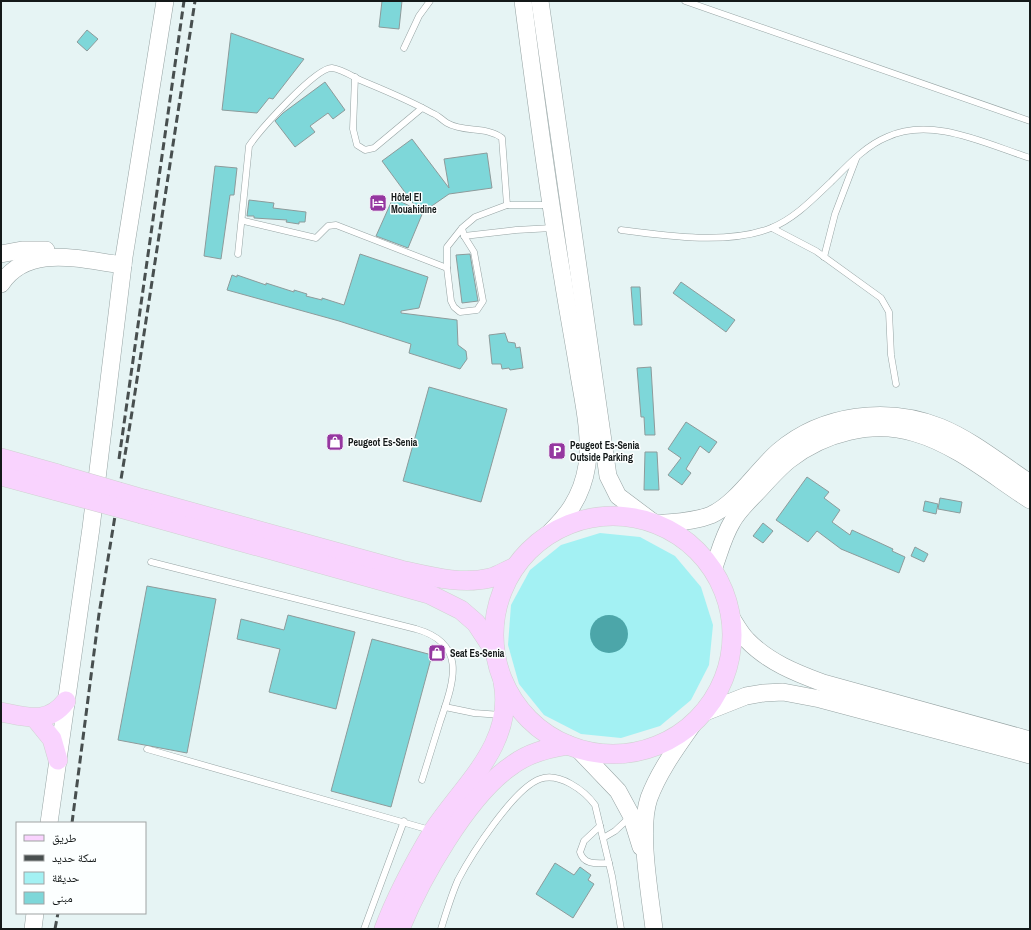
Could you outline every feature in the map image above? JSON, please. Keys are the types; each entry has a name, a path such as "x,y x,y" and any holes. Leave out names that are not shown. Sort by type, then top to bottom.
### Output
{"main road":[{"path":"49,822 91,528 124,261 165,1"},
{"path":"384,929 403,883 434,831 489,756 497,740 503,715 505,689 496,652 494,629 497,607 504,586 515,567 528,552 562,522 581,488 587,466 588,443 583,396 550,205 523,1"},
{"path":"540,1 608,476 618,496 655,524 692,520 711,515 726,505 767,462 794,440 808,432 834,422 865,416 900,416 918,419 941,427 963,438 1030,483"},
{"path":"550,205 568,205"},
{"path":"1,254 22,250 44,250 124,261"},
{"path":"1,284 15,268 25,262 43,258 57,257 124,261"},
{"path":"713,570 732,521 745,504 774,474 788,461 813,445 850,431 869,429 900,430 936,441 1030,500"},
{"path":"1,445 40,468 53,484"},
{"path":"1,458 40,468"},
{"path":"1,476 53,484 393,568 436,577 466,580 490,578 515,567"},
{"path":"1,487 53,484"},
{"path":"143,507 429,594 461,610 476,623 496,652"},
{"path":"543,539 563,527 592,518 608,516 631,517 655,524 679,536 698,551 713,570 723,590 731,617 732,646 728,668 722,685 665,767 649,799 646,818 646,864 654,929"},
{"path":"731,617 746,640 762,653 799,674 823,683 1030,740"},
{"path":"502,677 522,710 535,724 551,736 572,746 611,754 629,753 663,743 698,719 746,696 783,692 820,699 1030,755"},
{"path":"1,712 35,718 47,717 54,713 66,701"},
{"path":"35,718 52,739 58,760"},
{"path":"572,746 609,780 618,791 630,815 646,864"},
{"path":"400,929 415,896 438,856 463,817 496,778 511,765 534,753 572,746"},
{"path":"33,929 35,914"}],"lane":[{"path":"404,48 419,16 430,1"},
{"path":"685,1 1030,120"},
{"path":"238,254 249,146 259,131 319,72 332,68 422,108 448,124 460,128 489,132 502,138 507,205"},
{"path":"355,78 353,129 358,145 365,150 374,148 422,108"},
{"path":"621,230 669,236 714,237 743,235 772,228 795,214 869,147 887,137 907,130 928,129 979,141 1030,158"},
{"path":"824,257 835,214 856,158"},
{"path":"462,228 464,236 474,252 483,302 477,310 460,312 454,307 451,301 447,268 447,247 462,228 475,217 507,205 550,205"},
{"path":"244,221 316,238 328,226 336,225 447,268"},
{"path":"464,236 516,230 554,228"},
{"path":"772,228 794,238 824,257 878,295 886,304 889,312 891,355 896,384"},
{"path":"151,562 429,634 446,647 454,666 453,679 422,780"},
{"path":"445,707 474,713 503,715"},
{"path":"147,749 404,821 434,831"},
{"path":"441,929 453,893 469,861 504,812 530,785 539,779 546,778 560,780 577,788 588,796 594,805 609,863 621,929"},
{"path":"603,838 621,827 630,815"},
{"path":"364,929 404,821"},
{"path":"600,826 584,841 580,852 584,859 588,862 609,863"}],"green space":[{"path":"600,533 640,537 675,556 701,587 713,625 709,665 691,700 660,726 621,738 581,734 544,715 519,684 508,645 511,605 530,570 561,545"}],"shaded area":[{"path":"605,615 613,615 620,618 625,623 628,634 625,645 620,650 613,653 605,653 598,650 593,645 590,638 590,630 593,623 598,618"}],"building":[{"path":"382,1 402,1 399,29 379,27"},
{"path":"87,30 98,39 87,51 77,42"},
{"path":"231,33 304,59 273,99 269,98 257,113 222,110"},
{"path":"325,82 345,110 333,119 328,113 310,126 315,132 295,147 275,121 283,113"},
{"path":"412,139 449,188 444,159 487,153 492,188 449,194 423,212 408,248 376,236 393,198 418,210 382,161"},
{"path":"215,166 237,168 234,195 230,195 221,259 204,256"},
{"path":"249,200 274,203 273,208 306,212 305,222 299,222 299,224 286,222 287,220 254,218 254,216 247,216"},
{"path":"360,254 428,277 419,308 401,311 401,313 457,320 458,345 466,351 467,359 460,369 409,353 411,344 339,321 227,290 232,275 237,277 237,275 266,285 266,283 294,292 294,290 307,294 306,296 322,300 322,298 344,305"},
{"path":"470,254 478,301 462,303 456,255"},
{"path":"681,282 735,320 726,332 673,293"},
{"path":"631,287 640,287 642,325 634,325"},
{"path":"505,333 508,342 515,343 516,348 520,347 523,368 510,370 509,368 502,369 501,364 492,364 489,335"},
{"path":"651,367 655,435 645,435 644,417 641,417 637,368"},
{"path":"429,387 507,409 481,502 403,481"},
{"path":"686,422 717,442 709,453 700,446 686,469 691,473 682,485 668,475 681,458 668,449"},
{"path":"645,452 657,452 659,490 644,490"},
{"path":"807,477 829,492 824,498 840,510 832,522 850,535 852,530 893,549 892,551 905,557 899,573 841,549 817,531 808,542 776,520"},
{"path":"940,498 962,502 960,513 938,509"},
{"path":"925,501 938,504 936,514 923,511"},
{"path":"763,523 773,531 763,543 753,536"},
{"path":"915,547 928,554 924,562 911,556"},
{"path":"147,586 216,599 187,753 118,740"},
{"path":"288,615 355,632 336,709 269,692 280,649 237,639 241,619 284,630"},
{"path":"372,639 432,655 391,807 331,791"},
{"path":"555,863 574,875 580,867 591,875 588,880 594,884 573,918 536,894"}],"railway":[{"path":"119,459 184,1"},
{"path":"72,822 99,614 132,412 195,1"},
{"path":"55,929 58,914"}],"place":[{"name":"Hôtel El Mouahidine","path":"378,203"},
{"name":"Peugeot Es-Senia","path":"335,442"},
{"name":"Peugeot Es-Senia Outside Parking","path":"557,451"},
{"name":"Seat Es-Senia","path":"437,653"}]}
